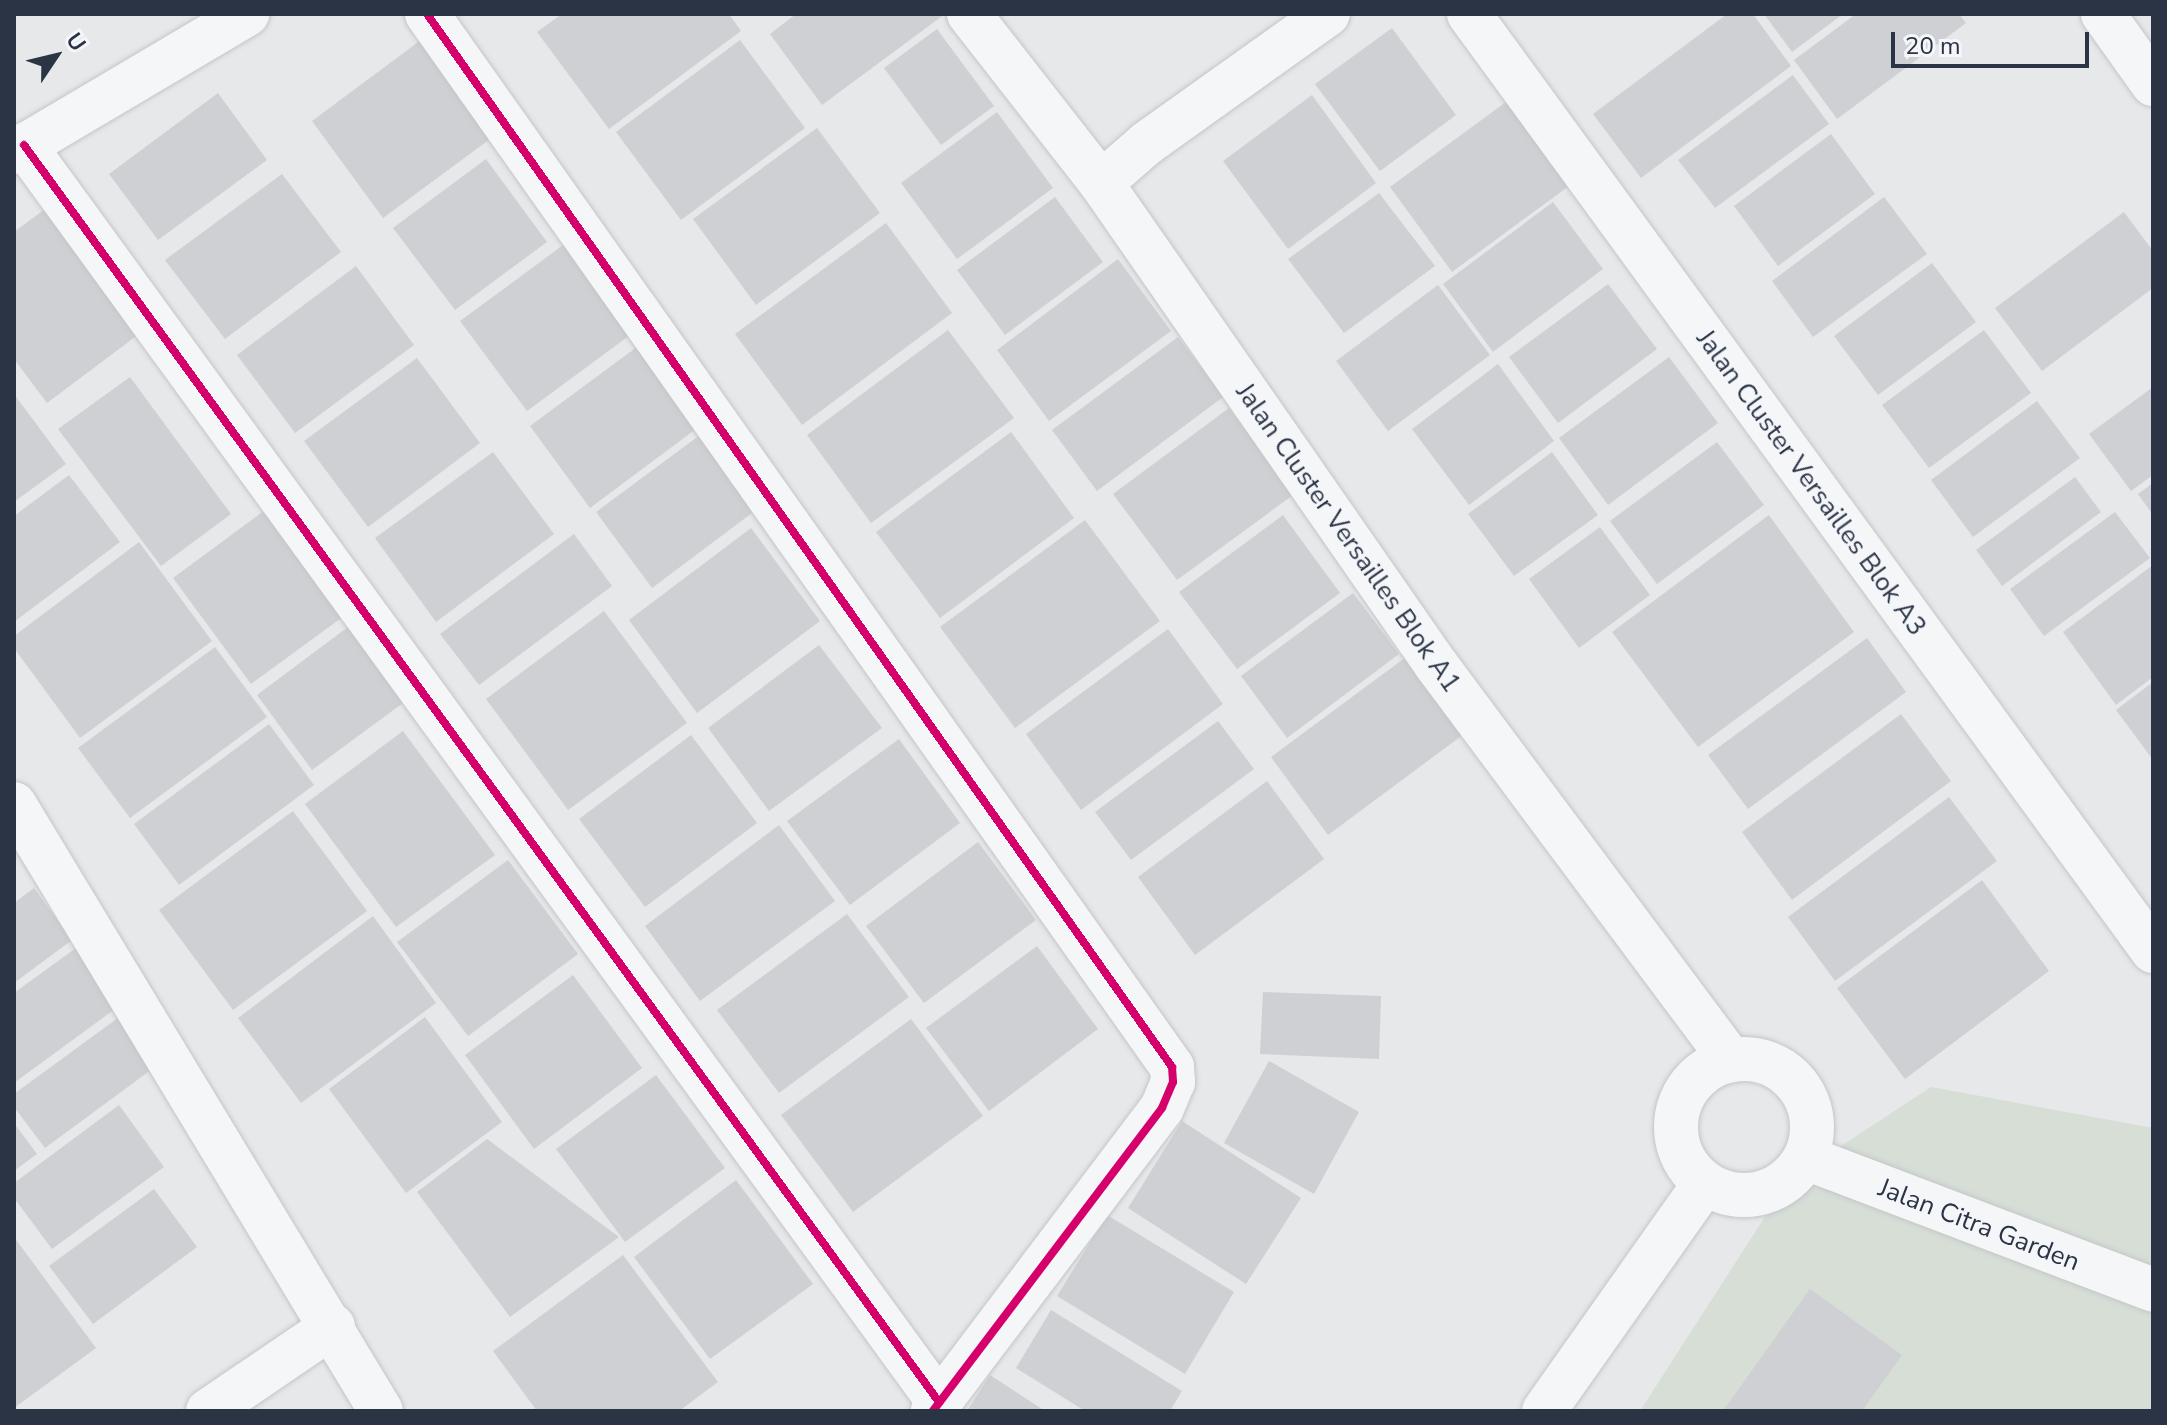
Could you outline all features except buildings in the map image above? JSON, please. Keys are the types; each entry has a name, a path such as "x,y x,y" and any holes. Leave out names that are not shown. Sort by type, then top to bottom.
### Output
{"street":[{"path":"247,14 19,149 936,1406 1162,1108 1173,1082 1172,1067 427,14"},
{"name":"Jalan Cluster Versailles Blok A1","path":"969,14 1101,183 1437,666 1731,1060"},
{"path":"1101,183 1147,143 1328,14"},
{"name":"Jalan Cluster Versailles Blok A3","path":"1469,14 2153,951"},
{"path":"2103,14 2153,84"},
{"path":"14,804 333,1326 381,1411"},
{"path":"1731,1060 1756,1060 1779,1068 1798,1086 1810,1108 1813,1133 1806,1158 1788,1181 1761,1195 1732,1195 1704,1184 1686,1164 1676,1139 1677,1113 1687,1089 1706,1070 1731,1060"},
{"name":"Jalan Citra Garden","path":"1806,1158 2153,1290"},
{"path":"1544,1411 1704,1184"},
{"path":"208,1411 333,1326"}],"shaded area":[{"path":"1931,1087 2153,1128 2153,1411 1640,1411 1788,1181"}],"cycle path":[{"path":"427,14 1172,1067 1173,1082 1162,1108 933,1411"},
{"path":"24,145 939,1402"}]}
